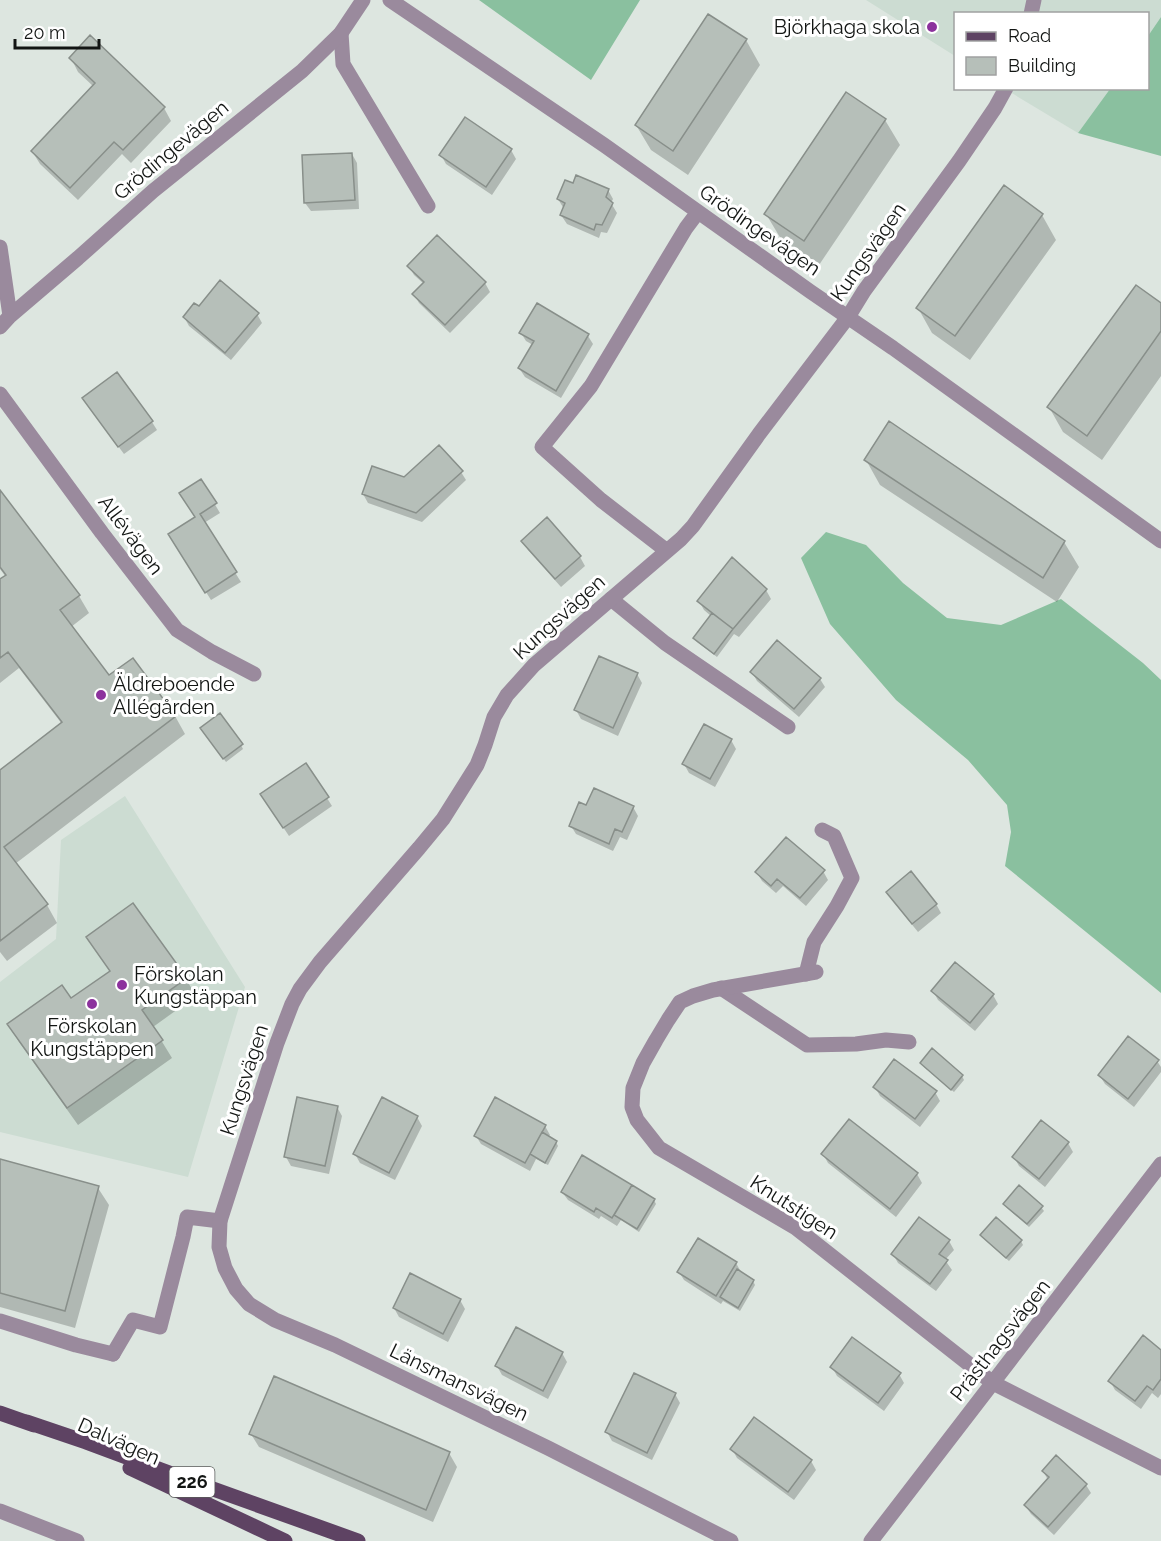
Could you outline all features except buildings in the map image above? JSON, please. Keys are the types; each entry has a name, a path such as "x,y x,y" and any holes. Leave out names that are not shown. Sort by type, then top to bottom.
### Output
{"main road":[{"name":"Dalvägen","path":"0,1413 27,1422 170,1486 285,1541"},
{"name":"226","path":"27,1422 358,1541"}],"street":[{"name":"Grödingevägen","path":"5,321 153,191 302,71 341,33 363,0"},
{"name":"Grödingevägen","path":"390,0 594,138 893,348 1161,541"},
{"path":"341,33 343,64 428,206"},
{"name":"Kungsvägen","path":"220,1221 278,1043 300,988 443,819 477,765 494,717 507,695 534,665 681,539 693,526 848,317 864,291 973,141 1005,90"},
{"path":"667,550 601,501 542,447 591,386 698,212"},
{"path":"0,247 5,321"},
{"name":"Allévägen","path":"0,394 102,533 177,630 254,674"},
{"path":"611,599 664,643 788,727"},
{"name":"Knutstigen","path":"822,830 834,836 852,878 814,942 811,973 721,988 680,1002 643,1063 633,1088 632,1107 637,1120 659,1148 796,1228 993,1383 1161,1468"},
{"path":"721,988 807,1045 856,1044 886,1040 909,1042"},
{"name":"Prästhagsvägen","path":"871,1541 1161,1164"},
{"path":"0,1321 113,1354 133,1320 160,1327 187,1217 220,1221"},
{"name":"Länsmansvägen","path":"220,1221 219,1247 225,1268 236,1288 249,1304 275,1320 335,1345 548,1448 731,1541"},
{"path":"0,1511 76,1541"}],"shaded area":[{"name":"Björkhaga skola","path":"866,0 1161,0 1161,17 1149,35 1149,12 954,12 954,55"},
{"path":"1007,90 1109,90 1078,133"},
{"name":"Förskolan Kungstäppan","path":"125,796 245,987 188,1177 0,1132 0,982 56,939 61,840"}],"green space":[{"path":"479,0 640,0 591,80"},
{"path":"1161,17 1161,156 1078,133 1109,90 1149,90 1149,35"},
{"path":"826,532 866,545 903,583 947,618 1001,625 1061,599 1143,663 1161,680 1161,993 1005,866 1011,832 1007,805 968,760 896,700 830,624 801,558"}],"place":[{"name":"Björkhaga skola","path":"932,27"},
{"name":"Äldreboende Allégården","path":"101,695"},
{"name":"Förskolan Kungstäppan","path":"122,985"},
{"name":"Förskolan Kungstäppen","path":"92,1004"}]}
